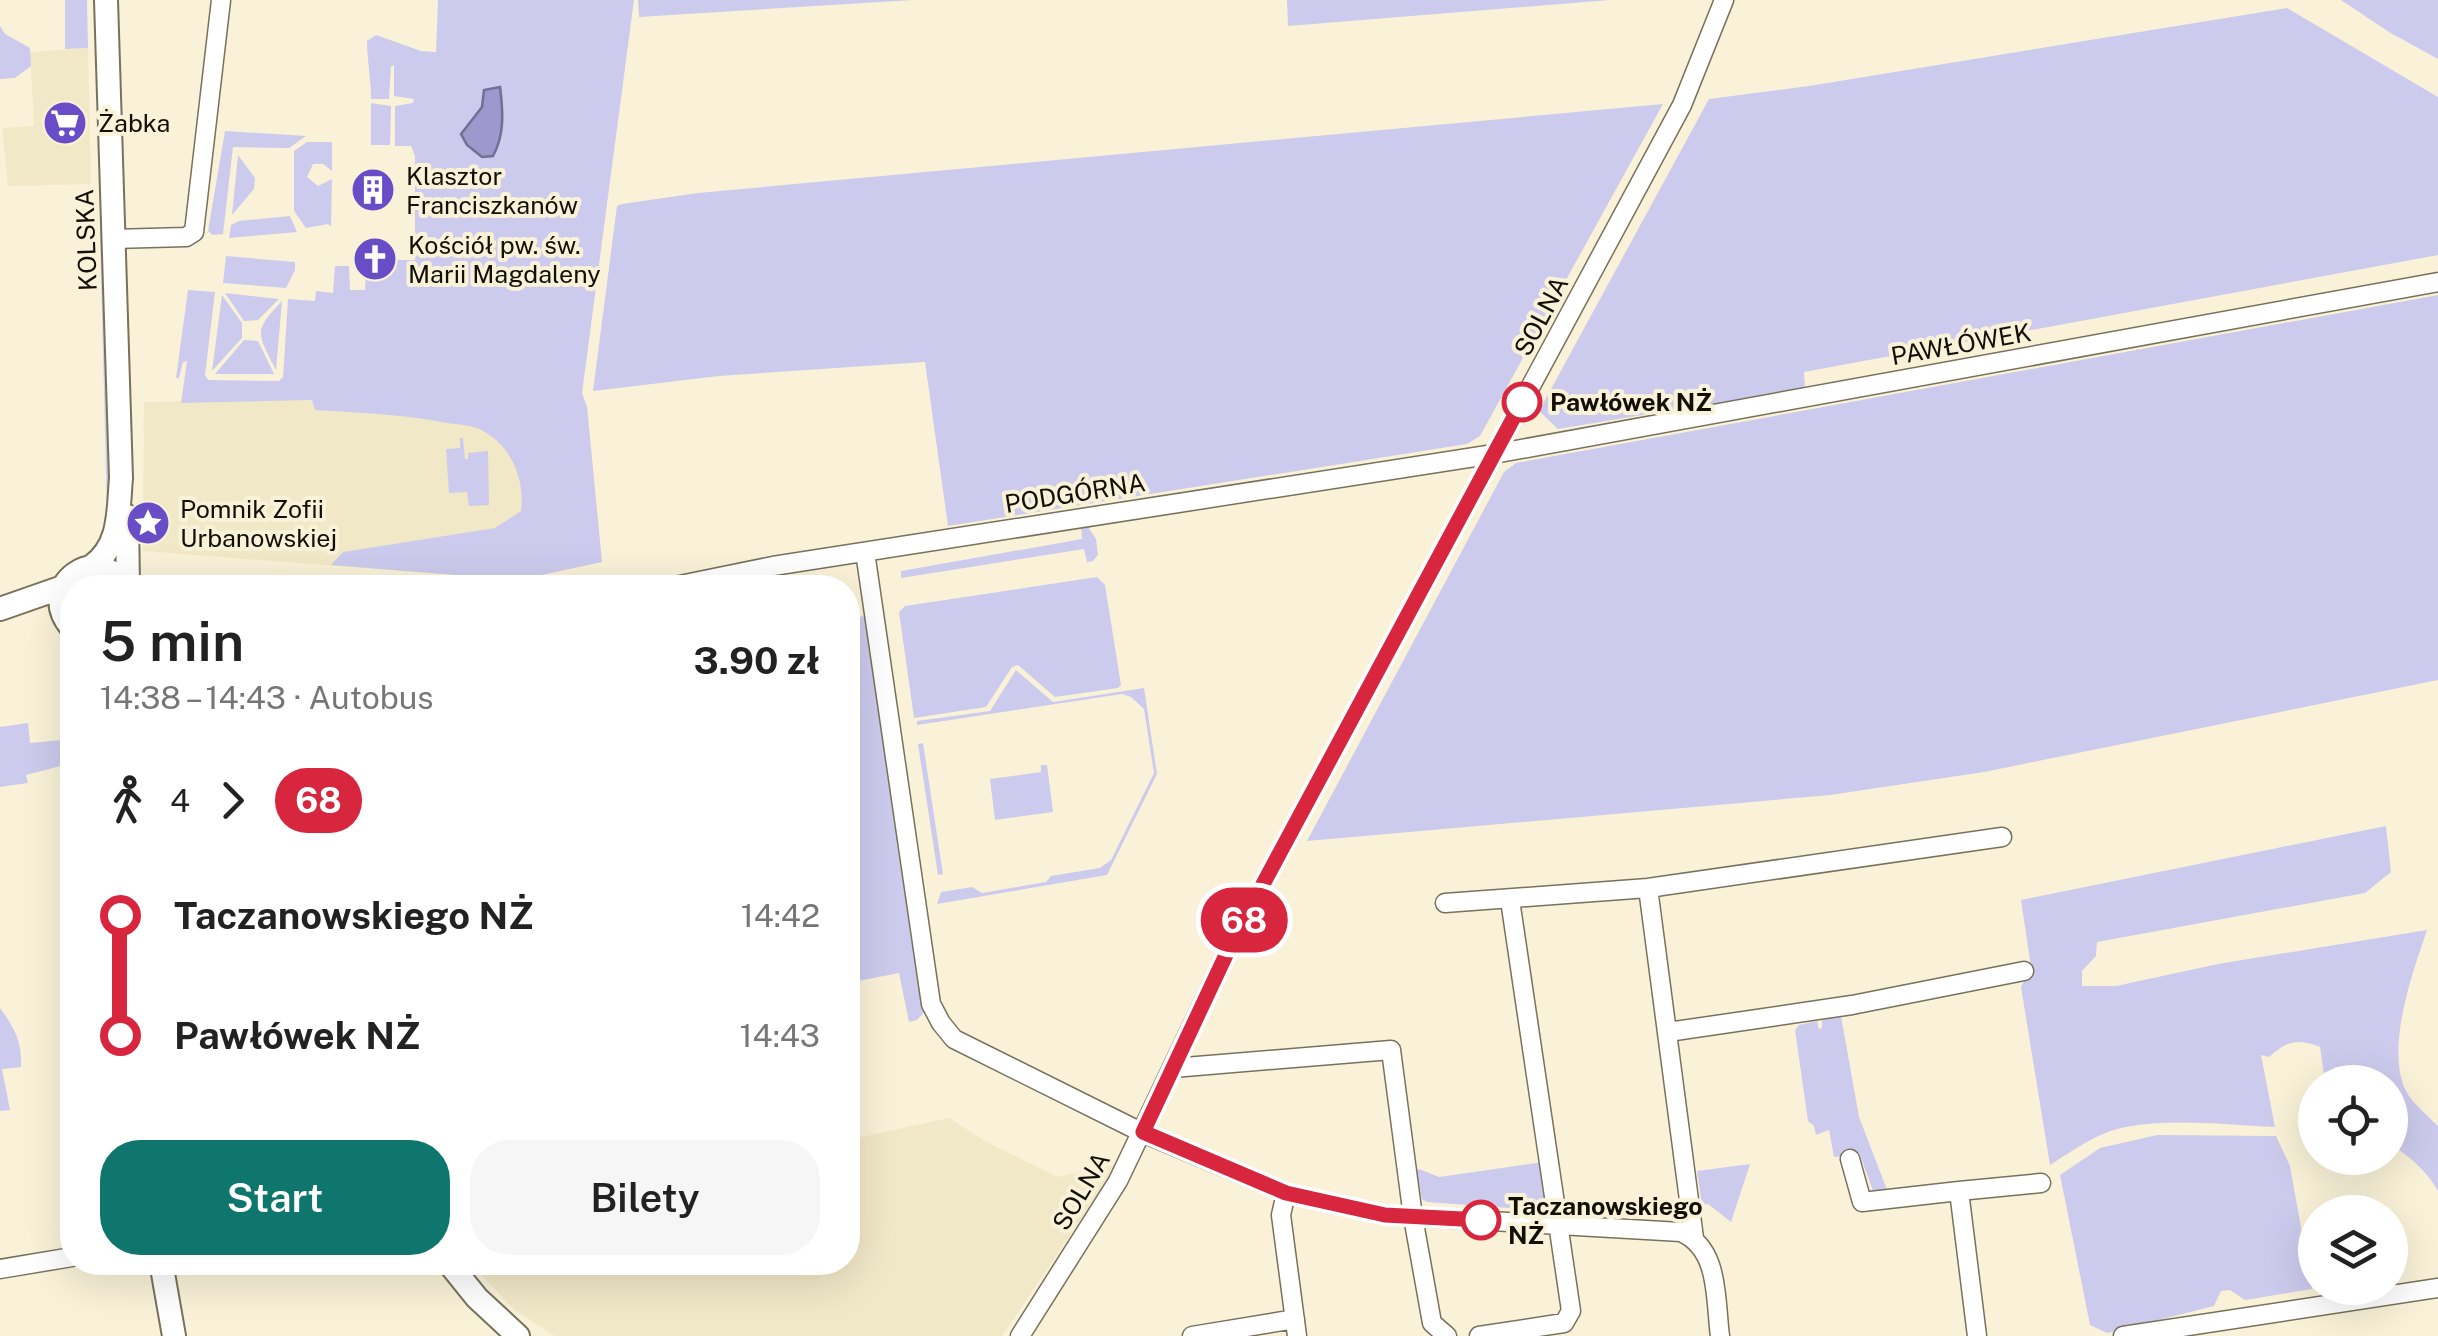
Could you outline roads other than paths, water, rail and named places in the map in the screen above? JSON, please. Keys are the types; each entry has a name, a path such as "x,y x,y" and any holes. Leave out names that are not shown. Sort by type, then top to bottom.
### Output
{"street":[{"name":"KOLSKA","path":"106,0 121,478 129,525 127,575"},
{"path":"113,239 186,237 194,232 221,0"},
{"name":"SOLNA","path":"1020,1336 1118,1181 1233,940 1682,105 1724,0"},
{"name":"PAWŁÓWEK","path":"1494,454 2438,282"},
{"name":"PODGÓRNA","path":"737,575 1494,454"},
{"name":"KOLSKA","path":"92,566 104,557 114,538 121,478"},
{"path":"865,552 928,985 936,1014 954,1039 1143,1132 1286,1193 1385,1215 1681,1232 1694,1238 1709,1260 1720,1336"},
{"path":"72,575 92,566 108,568 117,575"},
{"path":"0,609 60,588"},
{"path":"0,609 60,620"},
{"path":"1445,902 1648,888 2002,837"},
{"path":"1648,888 1694,1238"},
{"path":"1479,1336 1564,1324 1571,1311 1510,900"},
{"path":"1668,1032 1852,1005 2024,970"},
{"path":"1173,1068 1391,1050 1432,1323 1447,1336"},
{"path":"1850,1159 1862,1202 2041,1183"},
{"path":"1958,1192 1978,1336"},
{"path":"1192,1336 1296,1328 1280,1215 1286,1193"},
{"path":"0,1268 60,1259"},
{"path":"163,1275 174,1336"},
{"path":"458,1275 518,1336"},
{"path":"2123,1336 2438,1288"}],"place":[{"name":"Żabka","path":"65,123"},
{"name":"Klasztor Franciszkanów","path":"373,190"},
{"name":"Kościół pw. św. Marii Magdaleny","path":"375,259"},
{"name":"Pawłówek NŻ","path":"1522,402"},
{"name":"Pomnik Zofii Urbanowskiej","path":"148,523"},
{"name":"Taczanowskiego NŻ","path":"1481,1220"}]}
